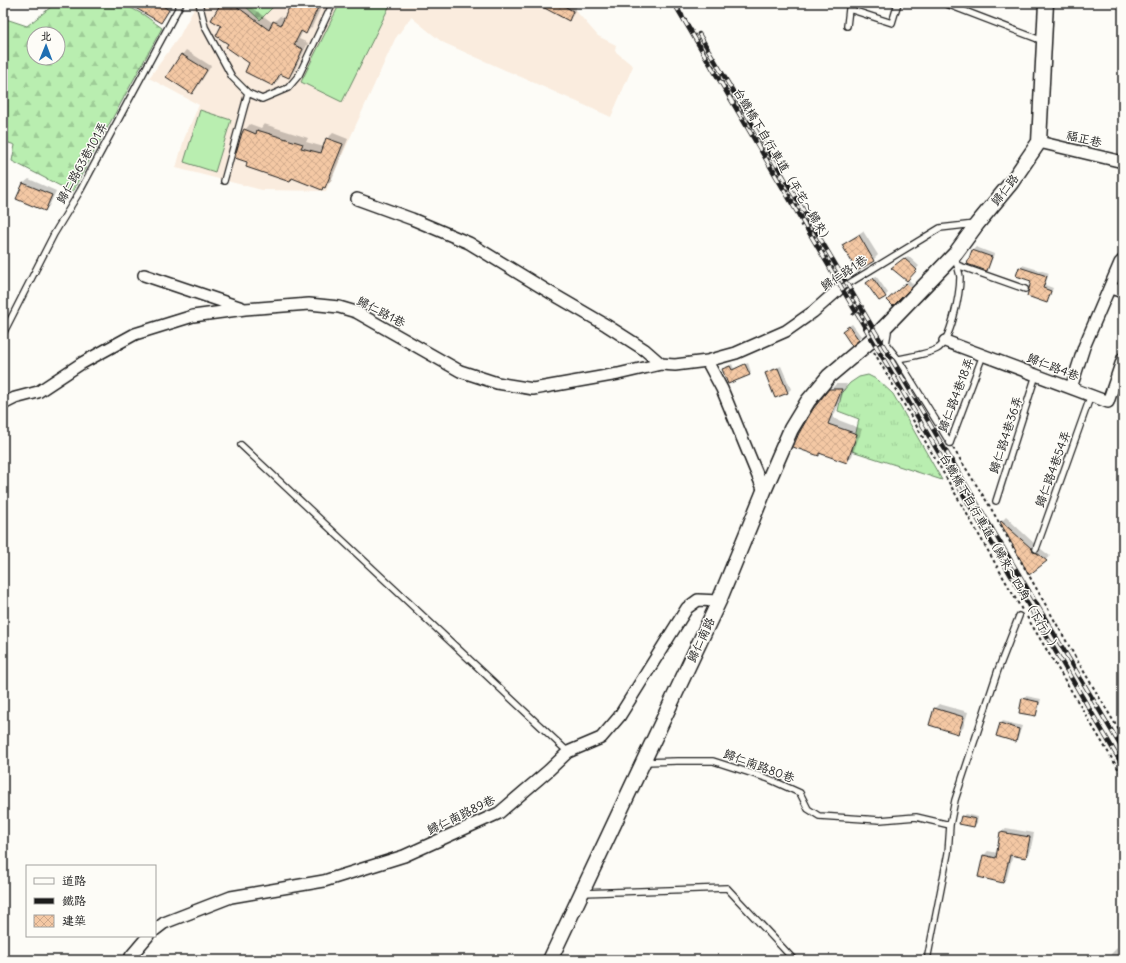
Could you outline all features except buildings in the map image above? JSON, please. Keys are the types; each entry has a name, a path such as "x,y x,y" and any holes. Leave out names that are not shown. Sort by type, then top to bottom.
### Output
{"street":[{"path":"1039,142 1046,3"},
{"name":"福正巷","path":"1039,142 1123,162"},
{"name":"歸仁路","path":"872,340 956,259 978,224 1011,183 1039,142"},
{"path":"357,199 412,219 469,243 551,294 606,325 645,350 661,364"},
{"path":"1071,388 1084,347 1111,288 1120,263 1123,260"},
{"path":"144,275 245,309"},
{"name":"歸仁路1巷","path":"3,404 15,398 38,392 82,363 136,334 192,316 245,309 308,304 339,306 356,312 460,371 497,383 533,389 618,374 661,364 675,365 707,361 736,353 786,331 813,312 841,288"},
{"path":"1111,288 1123,292"},
{"name":"歸仁南路","path":"550,960 580,893 719,601 791,429 808,401 829,376 872,340"},
{"name":"歸仁路4巷","path":"945,341 1108,402 1123,358"},
{"path":"707,361 722,388 764,491"},
{"name":"歸仁南路89巷","path":"156,929 164,923 231,897 324,881 404,856 499,813 568,752 601,738 619,717 687,608 698,600 719,601"},
{"path":"131,960 131,956 147,937"}],"lane":[{"name":"歸仁路63巷101弄","path":"3,334 54,234 80,191 181,3"},
{"path":"199,3 205,26 232,77 248,93 262,99 288,88 299,75 333,3"},
{"path":"847,26 849,9 892,23 898,3"},
{"path":"944,3 1043,41"},
{"path":"224,181 248,93"},
{"name":"歸仁路1巷","path":"841,288 940,228 978,224"},
{"path":"956,259 1024,289"},
{"path":"898,360 937,349 945,341 950,331 960,277 956,259"},
{"path":"886,326 888,334 886,344 898,360 950,443"},
{"name":"歸仁路4巷18弄","path":"950,443 983,355"},
{"name":"歸仁路4巷36弄","path":"996,501 1036,375"},
{"name":"歸仁路4巷54弄","path":"1036,549 1091,396"},
{"path":"241,445 568,752"},
{"path":"928,960 948,853 950,824 957,796 998,670 1019,616"},
{"name":"歸仁南路80巷","path":"643,762 713,761 768,779 800,793 808,809 819,816 880,820 916,817 950,824"},
{"path":"580,893 726,888 794,960"}],"path":[{"name":"台鐵橋下自行車道（平宅～歸來）","path":"676,3 807,222 841,288 858,310 872,340"},
{"path":"800,226 814,219"},
{"path":"852,315 864,305"},
{"name":"台鐵橋下自行車道（歸來～四角（下行））","path":"872,340 1012,592 1123,778"},
{"path":"950,443 989,505 1073,654 1123,736"}],"shaded area":[{"path":"197,3 242,3 260,20 277,3 569,3 598,36 616,45 615,51 633,66 611,117 442,42 411,17 395,39 326,191 262,190 176,168 184,139 199,105 149,78 179,37"}],"green space":[{"path":"56,3 122,3 144,15 162,28 72,192 12,161 15,145 3,141 3,18 27,26"},
{"path":"242,3 277,3 260,20"},
{"path":"340,3 391,3 342,102 301,82"},
{"path":"200,110 231,120 215,172 184,162"},
{"path":"868,375 878,380 893,394 942,480 852,451 859,419 838,411 842,392 850,383 859,377"}],"railway":[{"path":"674,3 1123,766"},
{"path":"699,34 1123,750"}]}
